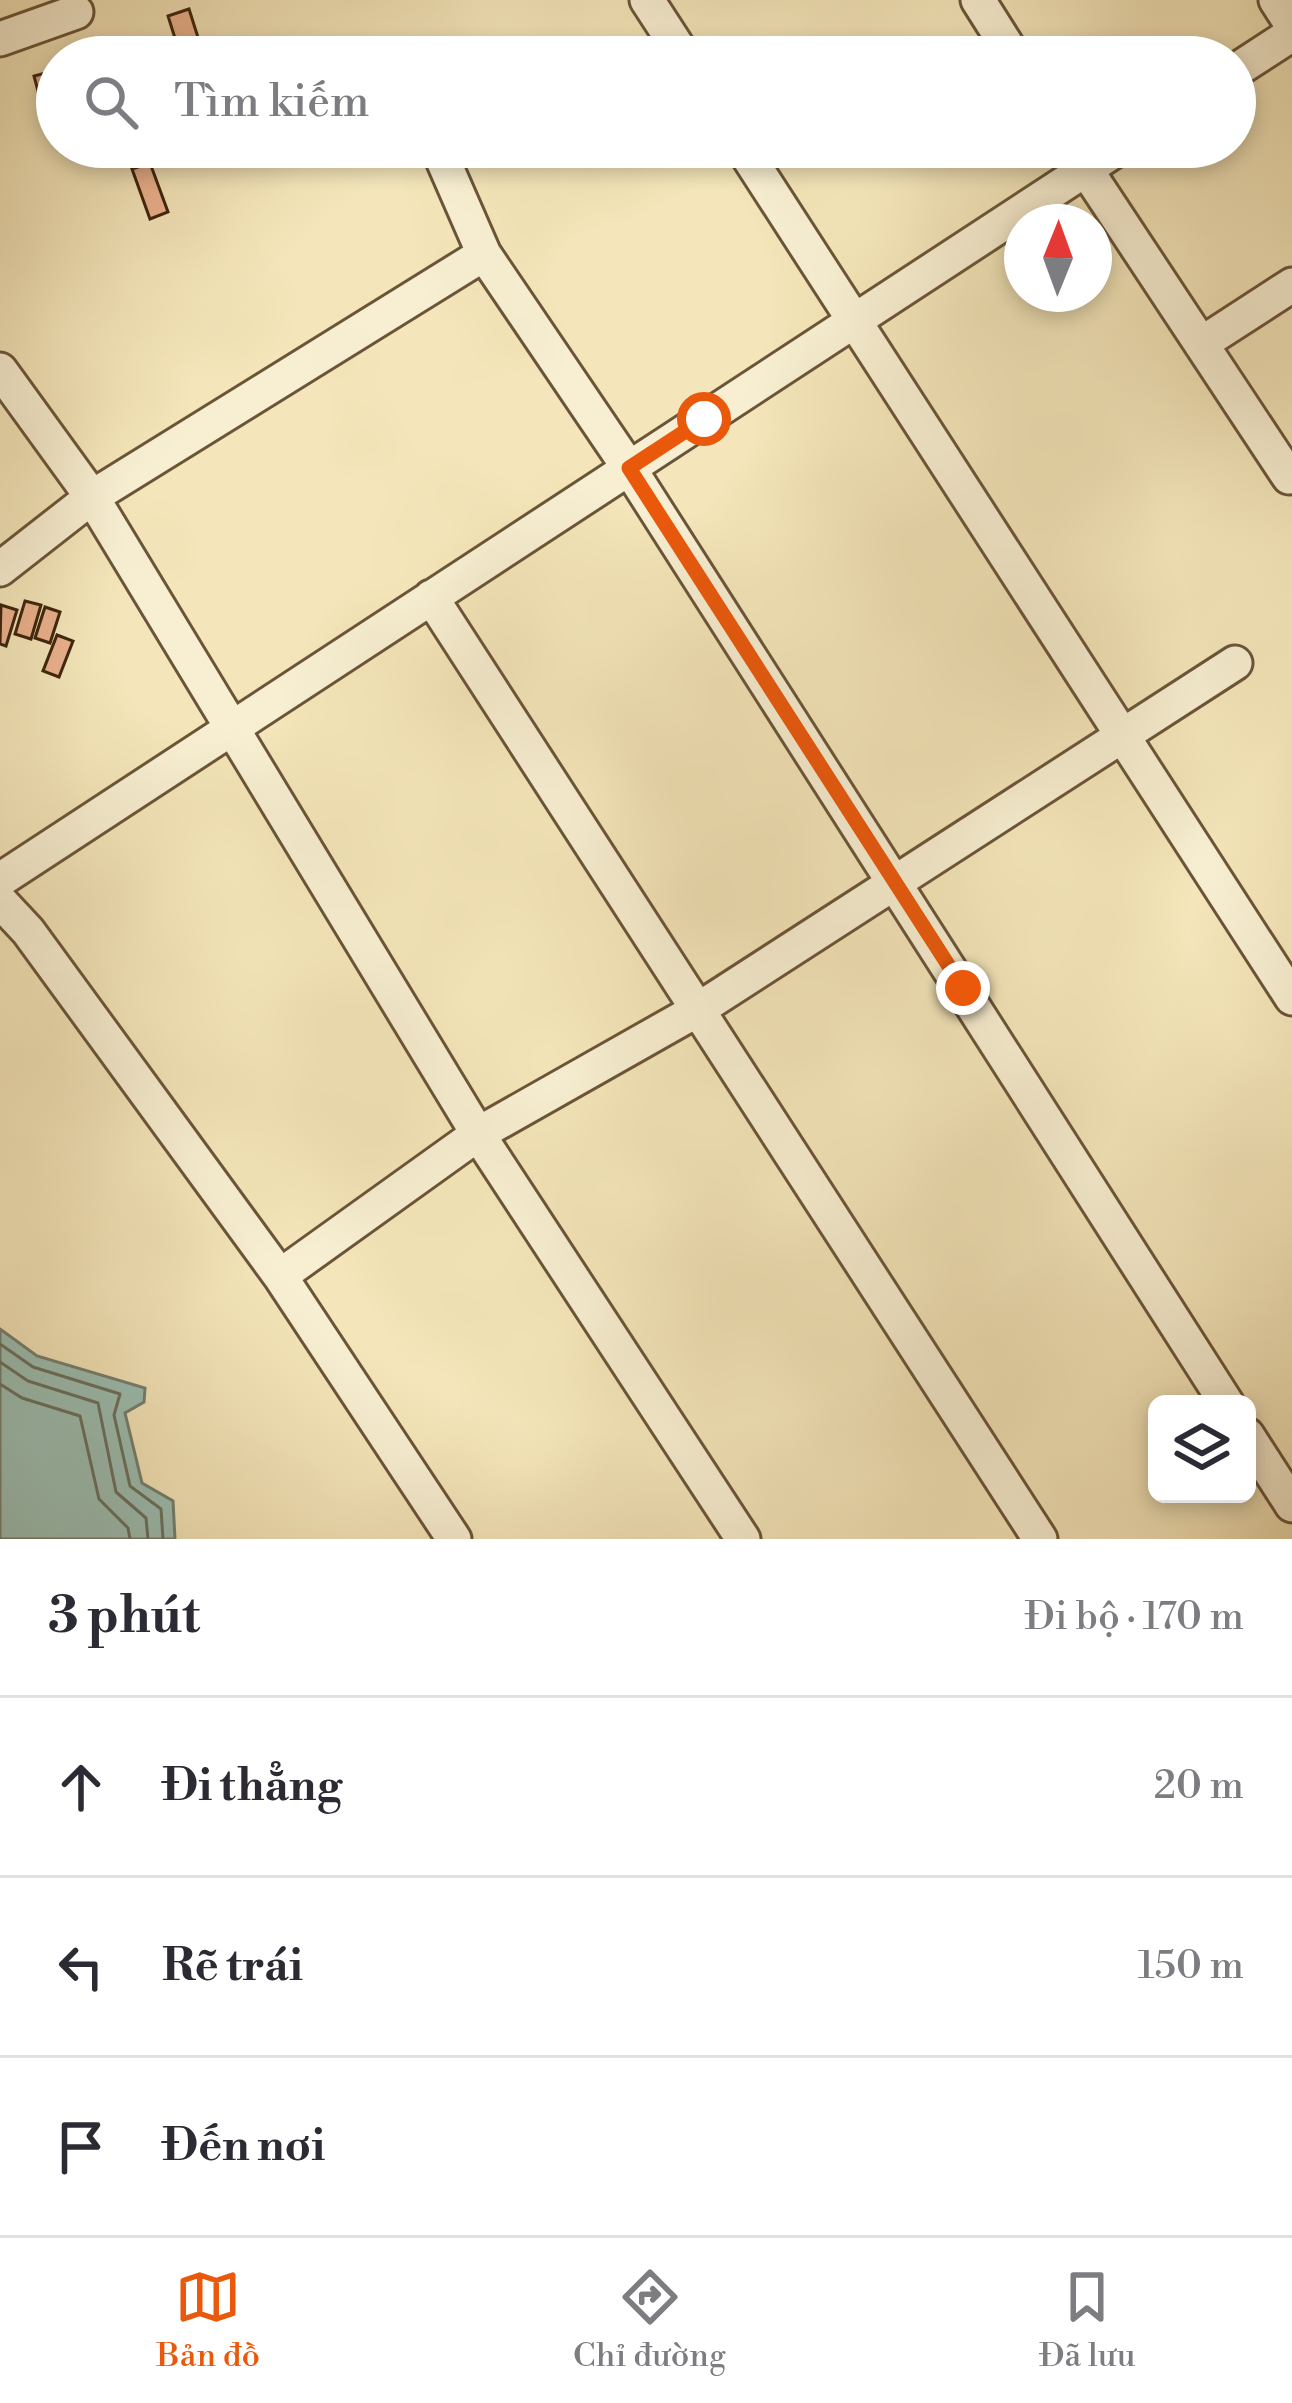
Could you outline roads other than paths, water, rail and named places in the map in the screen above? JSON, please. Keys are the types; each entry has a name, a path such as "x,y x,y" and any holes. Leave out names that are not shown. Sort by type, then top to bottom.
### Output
{"street":[{"path":"647,0 670,36"},
{"path":"978,0 1001,36"},
{"path":"1276,0 1292,25"},
{"path":"0,39 76,12"},
{"path":"1256,57 1292,34"},
{"path":"446,168 484,254 629,468 1222,1395"},
{"path":"756,168 1127,736 1292,998"},
{"path":"0,880 854,321 1064,168"},
{"path":"1085,168 1289,477"},
{"path":"0,569 92,497 484,254"},
{"path":"1201,344 1292,285"},
{"path":"0,370 92,497 478,1134 743,1539"},
{"path":"431,597 1040,1539"},
{"path":"280,1276 478,1134 699,1009 1235,662"},
{"path":"0,901 28,931 280,1276 454,1539"},
{"path":"1256,1449 1292,1505"}],"water":[{"path":"0,1329 37,1356 145,1388 144,1402 125,1413 142,1483 173,1501 175,1539 0,1539"}]}
